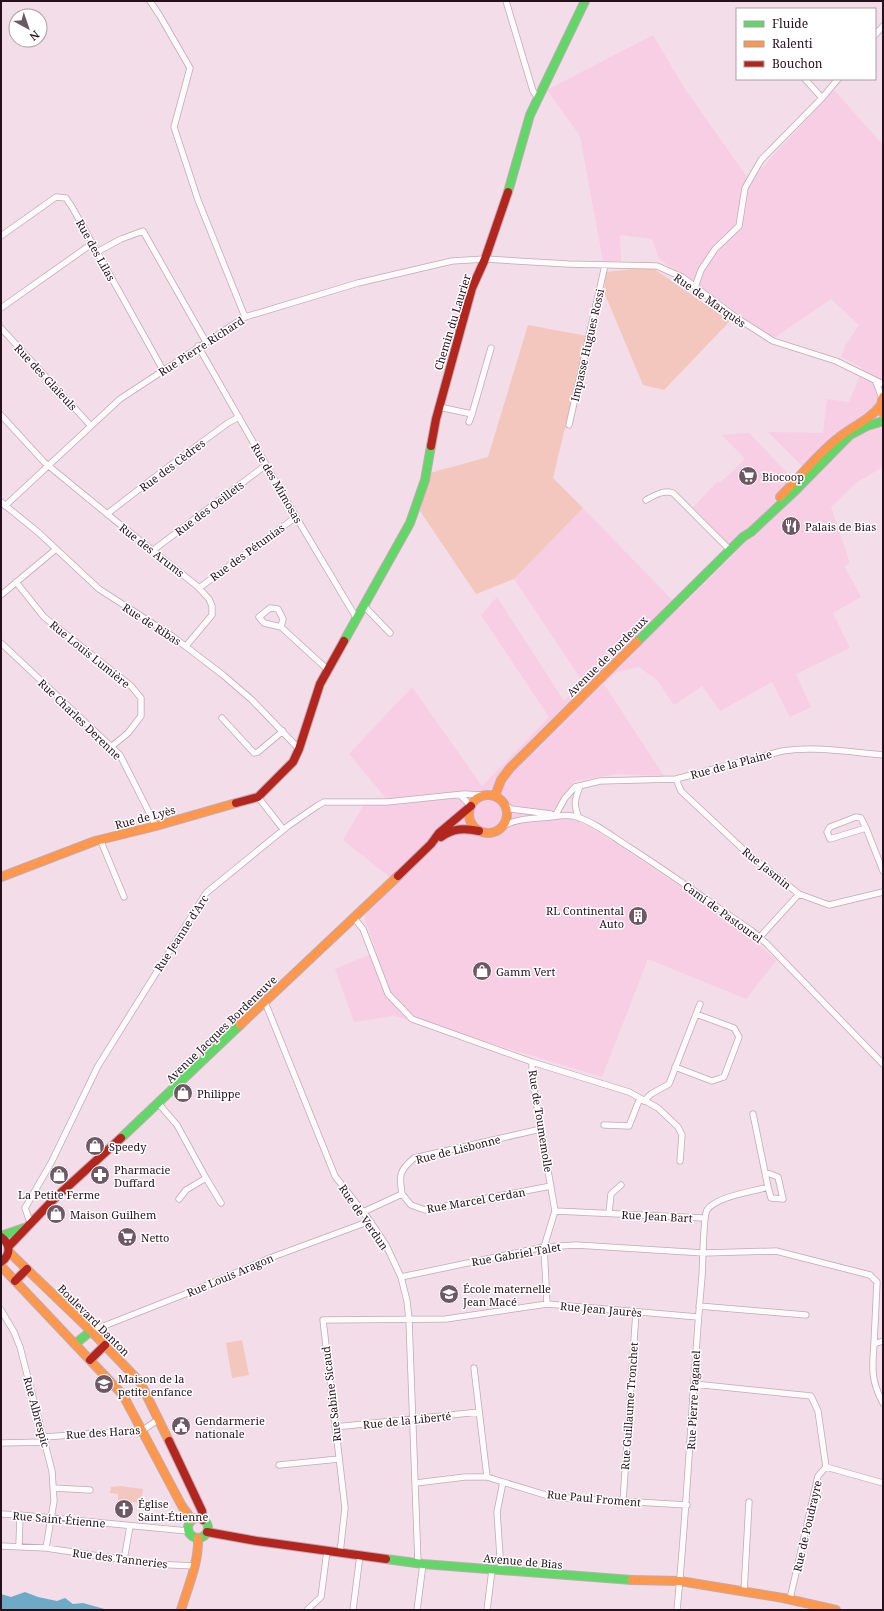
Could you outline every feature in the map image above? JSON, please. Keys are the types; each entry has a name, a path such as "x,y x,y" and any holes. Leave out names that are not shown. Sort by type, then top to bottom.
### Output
{"main road":[{"name":"Chemin du Laurier","path":"258,797 292,762 299,749 320,684 410,523 425,480 439,407 472,288 485,260 504,207 530,115 585,1"},
{"path":"882,400 883,413"},
{"name":"Avenue de Bordeaux","path":"743,537 747,530 819,457 846,432 872,415 882,400"},
{"name":"Avenue de Bordeaux","path":"495,796 501,780 510,768 743,537 751,532 850,435 867,426 883,421"},
{"path":"797,488 798,483 814,467 819,457"},
{"path":"483,795 495,796 505,805 507,814 503,826 492,832 476,829 470,820 470,806 483,795"},
{"name":"Rue de Lyès","path":"1,877 100,839 156,826 258,797"},
{"name":"Avenue Jacques Bordeneuve","path":"431,844 434,838 464,815 470,806"},
{"name":"Avenue Jacques Bordeneuve","path":"1,1262 6,1259 9,1249 27,1225 431,844 443,835 456,829 481,831"},
{"path":"1,1236 27,1225"},
{"name":"Boulevard Danton","path":"1,1236 5,1240 9,1249 27,1269 91,1331 140,1382 202,1511 204,1520"},
{"path":"1,1266 123,1395 143,1430 182,1506 192,1520"},
{"path":"15,1281 27,1269"},
{"path":"75,1344 91,1331"},
{"path":"90,1360 105,1345"},
{"path":"197,1518 204,1520 208,1527 207,1532 203,1537 198,1538 192,1536 188,1531 192,1520 197,1518"},
{"name":"Avenue de Bias","path":"207,1532 420,1564 619,1580 680,1582 790,1599 836,1610"},
{"path":"181,1610 194,1566 198,1538"}],"street":[{"path":"150,1 190,68 174,127 198,200 245,316"},
{"path":"506,1 533,91 538,98"},
{"path":"806,80 822,98"},
{"path":"695,287 701,270 715,249 739,226 745,188 761,160 822,98 837,80"},
{"name":"Rue des Lilas","path":"1,236 56,197 66,198 163,370"},
{"path":"97,252 121,239 143,231 206,342"},
{"path":"1,308 92,243"},
{"name":"Rue Pierre Richard","path":"3,504 50,466 120,399 245,316 358,283 452,261 485,260"},
{"name":"Rue de Marquès","path":"485,260 657,266 682,277 736,318 774,341 836,361 869,376 876,382 883,384"},
{"name":"Impasse Hugues Rossi","path":"569,425 605,265"},
{"name":"Rue des Glaïeuls","path":"1,328 91,426"},
{"name":"Rue des Mimosas","path":"198,346 296,517 357,619"},
{"path":"469,422 492,348"},
{"path":"876,382 882,400"},
{"path":"439,407 472,414"},
{"path":"1,415 44,462 50,466"},
{"name":"Rue des Cèdres","path":"107,514 228,423 239,417"},
{"name":"Rue des Oeillets","path":"152,551 266,465"},
{"name":"Rue des Arums","path":"50,466 199,588 209,599 212,606 212,615 186,646"},
{"path":"646,500 656,494 667,492 673,493 730,550"},
{"name":"Rue de Ribas","path":"3,504 39,533 99,589 186,646 252,700 299,749"},
{"name":"Rue des Pétunias","path":"199,588 296,517"},
{"path":"1,595 56,549"},
{"name":"Rue Louis Lumière","path":"16,582 44,617 131,686 141,698 141,716 128,733 112,747"},
{"path":"364,606 390,633"},
{"path":"281,627 328,670"},
{"name":"Rue Charles Derenne","path":"1,643 120,755 156,826"},
{"path":"222,718 254,752 258,752 282,731"},
{"name":"Rue de la Plaine","path":"580,786 600,781 676,779 798,748 813,748 883,755"},
{"name":"Rue Jasmin","path":"676,779 681,791 747,852 799,894 829,905 883,892"},
{"path":"556,816 572,790 580,786"},
{"path":"579,818 575,796 580,786"},
{"path":"460,795 470,806"},
{"name":"Rue Jeanne d'Arc","path":"27,1225 25,1208 51,1163 98,1066 206,893 283,829 324,802 387,802 460,795 483,795"},
{"path":"258,797 283,829"},
{"name":"Cami de Pastourel","path":"505,805 511,809 551,814 556,816"},
{"name":"Cami de Pastourel","path":"503,826 520,820 551,818 564,815 579,818 591,823 662,869 759,938 883,1064"},
{"path":"866,828 830,839 827,832 830,827 856,817 862,819 866,828 883,871"},
{"path":"100,839 124,897"},
{"path":"759,938 799,894"},
{"name":"Rue de Toumemolle","path":"354,918 363,930 388,994 412,1019 532,1062 532,1078 556,1210 544,1247 547,1304"},
{"name":"Rue de Verdun","path":"265,1002 335,1176 370,1221 386,1245 401,1277 407,1301 409,1320 414,1420 420,1564 417,1610"},
{"path":"604,1125 629,1126 642,1100 669,1084 700,1004"},
{"path":"675,1067 712,1081 724,1076 739,1037 734,1028 696,1014"},
{"path":"532,1062 629,1092 658,1108 678,1127 682,1135 680,1160"},
{"path":"158,1103 177,1124 221,1203"},
{"path":"753,1114 768,1187 771,1198 783,1199 778,1177 765,1172"},
{"name":"Rue de Lisbonne","path":"402,1194 400,1180 403,1168 414,1158 541,1129"},
{"path":"179,1199 186,1190 206,1178"},
{"name":"Rue Marcel Cerdan","path":"402,1194 411,1205 425,1210 551,1186"},
{"name":"Rue Jean Bart","path":"610,1213 611,1194 621,1186"},
{"path":"704,1218 707,1210 719,1200 768,1187"},
{"path":"363,1212 402,1194"},
{"name":"Rue Jean Bart","path":"556,1210 704,1218"},
{"name":"Rue Pierre Paganel","path":"677,1610 687,1505 698,1316 704,1254 704,1218"},
{"name":"Rue Louis Aragon","path":"91,1331 198,1289 270,1258 370,1221"},
{"name":"Rue Gabriel Talet","path":"401,1277 544,1247 576,1244 704,1254 776,1251 870,1274 877,1282 872,1368 873,1382 883,1403"},
{"name":"Rue Jean Jaurès","path":"409,1320 446,1319 547,1304 698,1316"},
{"path":"699,1306 806,1315"},
{"name":"Rue Albrespic","path":"1,1310 14,1332 20,1347 52,1471 54,1501 46,1548"},
{"name":"Rue Guillaume Tronchet","path":"623,1501 636,1312"},
{"name":"Rue Sabine Sicaud","path":"340,1553 345,1508 323,1320 409,1320"},
{"path":"874,1344 883,1342"},
{"path":"416,1483 465,1477 486,1477 474,1368"},
{"path":"694,1384 811,1396 818,1411 826,1467"},
{"name":"Rue de la Liberté","path":"335,1427 414,1420 479,1412"},
{"name":"Rue des Haras","path":"1,1443 143,1430 159,1419"},
{"path":"279,1465 339,1459"},
{"name":"Rue de Poudrayre","path":"790,1599 818,1476 826,1467 883,1483"},
{"name":"Rue Paul Froment","path":"486,1477 552,1497 687,1505"},
{"path":"501,1570 497,1512 503,1482"},
{"path":"53,1488 90,1490"},
{"path":"744,1592 749,1502"},
{"name":"Rue Saint-Étienne","path":"1,1514 188,1531"},
{"path":"19,1546 20,1515"},
{"path":"124,1560 130,1526"},
{"name":"Rue des Tanneries","path":"1,1546 46,1548 152,1564 194,1566"},
{"path":"307,1610 321,1597 327,1551"},
{"path":"353,1610 360,1555"},
{"path":"487,1610 492,1570"}],"shaded area":[{"path":"653,35 685,89 750,181 834,90 883,145 883,467 857,482 831,507 850,563 844,566 861,597 833,613 850,648 796,674 811,707 790,717 772,682 720,711 702,686 674,705 657,680 639,667 617,672 604,684 664,776 618,774 575,781 552,812 591,827 686,890 733,924 777,960 746,999 648,959 602,1077 441,1028 394,1016 354,1022 335,969 376,952 364,916 397,883 343,840 363,806 391,804 349,754 412,687 482,786 549,717 481,615 497,597 564,701 583,682 514,579 583,508 680,608 736,552 693,507 718,481 720,483 745,459 722,435 749,433 792,478 803,467 768,432 823,433 827,399 849,402 863,368 841,357 845,346 859,325 831,299 774,338 659,259 652,239 620,235 621,261 603,261 580,136 547,90"},
{"path":"651,267 730,321 664,390 643,385 604,292 606,272"},
{"path":"528,325 587,336 553,478 583,508 514,579 476,594 420,511 430,473 488,457"},
{"path":"242,1340 249,1375 232,1378 226,1343"},
{"path":"120,1486 143,1489 141,1503 118,1500 118,1494 110,1493 111,1487"}],"water":[{"path":"25,1592 38,1597 57,1601 65,1598 73,1604 83,1603 108,1610 1,1610 1,1594 11,1597"}],"traffic: fast":[{"path":"508,192 530,115 585,1"},
{"path":"637,642 743,537 751,532 796,490 850,435 867,426 883,421"},
{"path":"344,641 410,523 425,480 431,446"},
{"path":"121,1138 240,1025"},
{"path":"1,1236 24,1228"},
{"path":"75,1344 91,1331"},
{"path":"198,1518 205,1521 208,1528 205,1535 198,1538 191,1535 188,1528 191,1521 198,1518"},
{"path":"386,1559 423,1564 632,1580"}],"traffic: slow":[{"path":"883,397 881,405 883,413"},
{"path":"780,497 829,446 842,435 865,420 881,405"},
{"path":"495,796 501,780 510,768 637,642"},
{"path":"484,795 492,795 499,798 504,803 507,814 504,825 499,830 492,833 484,833 477,830 472,825 469,818 469,810 472,803 477,798 484,795"},
{"path":"1,877 95,841 156,826 236,803"},
{"path":"240,1025 398,876"},
{"path":"9,1252 91,1331 140,1382 169,1441"},
{"path":"1,1266 123,1395 182,1506 192,1520"},
{"path":"181,1610 195,1565 198,1538"},
{"path":"632,1580 680,1581 783,1598 836,1610"}],"traffic: jam":[{"path":"431,446 436,419 472,288 485,259 508,192"},
{"path":"236,803 258,797 293,762 299,749 320,684 344,641"},
{"path":"398,876 431,844 439,833 471,806"},
{"path":"441,837 455,830 469,829 479,831"},
{"path":"9,1246 54,1199 121,1138"},
{"path":"1,1237 8,1246 7,1256 1,1262"},
{"path":"15,1281 27,1269"},
{"path":"90,1360 105,1345"},
{"path":"169,1441 202,1511 203,1520"},
{"path":"207,1532 257,1541 386,1559"}],"place":[{"name":"Biocoop","path":"748,476"},
{"name":"Palais de Bias","path":"791,526"},
{"name":"RL Continental Auto","path":"638,916"},
{"name":"Gamm Vert","path":"482,971"},
{"name":"Philippe","path":"183,1093"},
{"name":"Speedy","path":"95,1146"},
{"name":"La Petite Ferme","path":"59,1175"},
{"name":"Pharmacie Duffard","path":"100,1175"},
{"name":"Maison Guilhem","path":"56,1214"},
{"name":"Netto","path":"127,1237"},
{"name":"École maternelle Jean Macé","path":"449,1294"},
{"name":"Maison de la petite enfance","path":"104,1384"},
{"name":"Gendarmerie nationale","path":"181,1426"},
{"name":"Église Saint-Étienne","path":"124,1509"}]}
